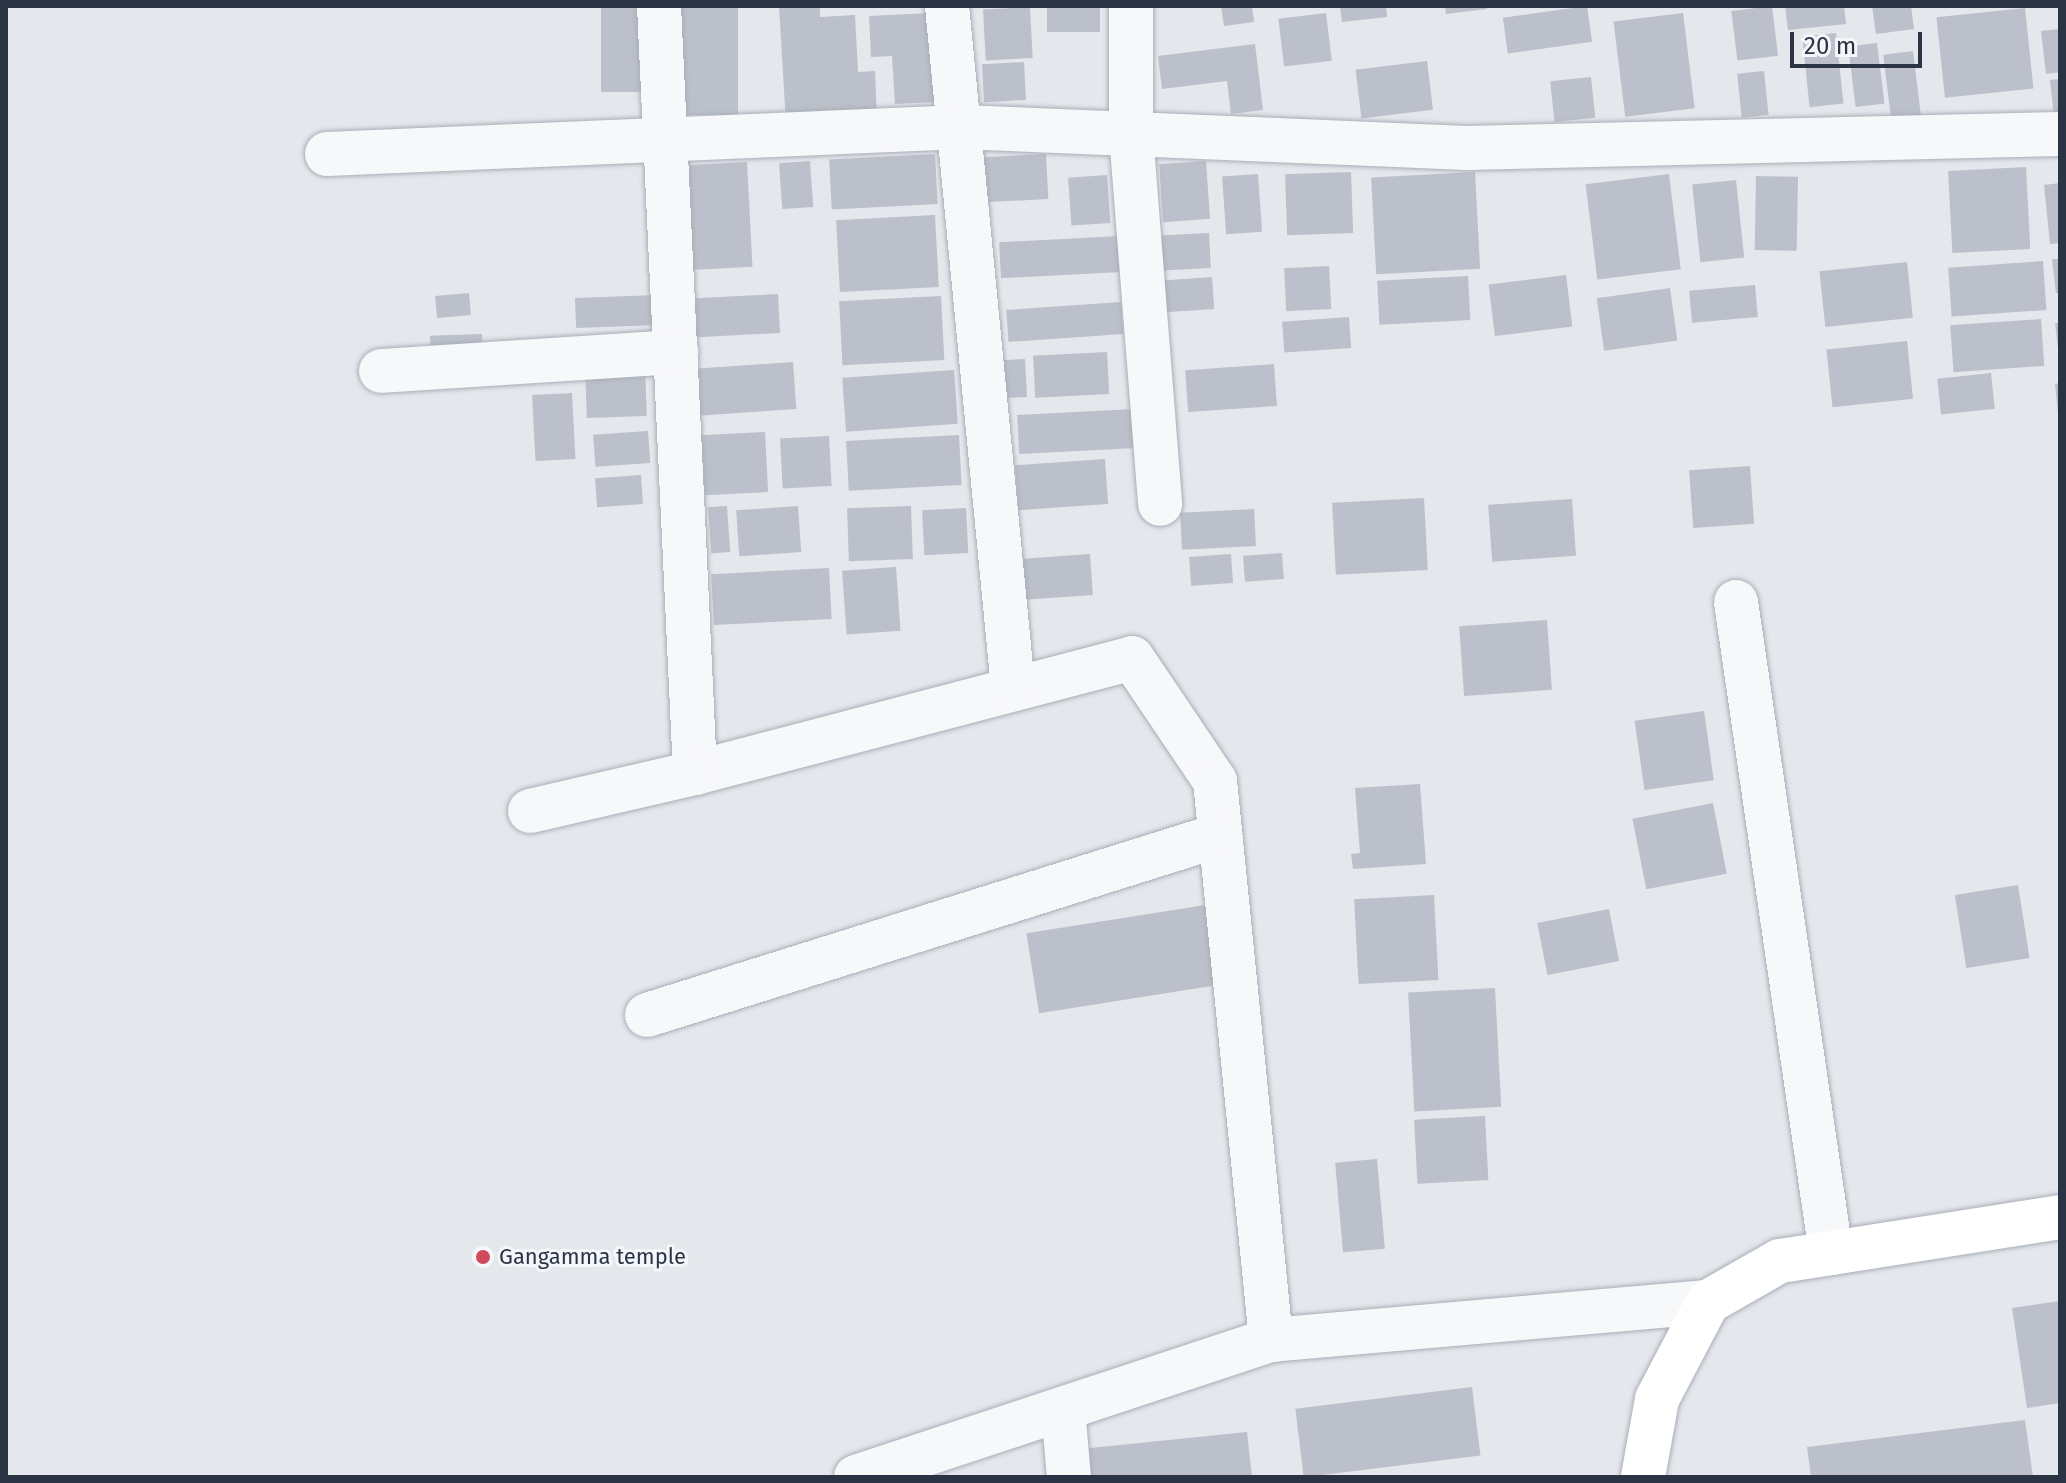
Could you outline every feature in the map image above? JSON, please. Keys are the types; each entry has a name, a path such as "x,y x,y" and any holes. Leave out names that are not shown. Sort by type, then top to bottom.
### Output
{"main road":[{"path":"1643,1477 1657,1399 1708,1302 1780,1261 2060,1217"}],"street":[{"path":"659,6 695,773"},
{"path":"947,6 962,127 1013,688"},
{"path":"1131,6 1131,134 1160,504"},
{"path":"327,154 667,142 962,127 1467,148 2060,134"},
{"path":"381,371 676,352"},
{"path":"1736,602 1831,1253"},
{"path":"530,811 695,773 1132,658 1215,781 1271,1340"},
{"path":"647,1015 1220,835"},
{"path":"856,1477 1271,1340 1708,1302"},
{"path":"1063,1409 1069,1477"}],"building":[{"path":"601,6 642,6 642,92 601,92"},
{"path":"677,6 738,6 738,115 677,115"},
{"path":"779,6 820,6 820,17 855,15 858,72 875,71 877,118 786,123"},
{"path":"1047,6 1100,6 1100,32 1047,32"},
{"path":"1221,6 1252,6 1254,22 1224,26"},
{"path":"1340,6 1386,6 1387,17 1342,22"},
{"path":"1445,6 1487,6 1487,9 1446,14"},
{"path":"1587,6 1592,42 1508,53 1503,18"},
{"path":"1772,6 1778,56 1737,61 1731,11"},
{"path":"1785,6 1844,6 1846,24 1788,30"},
{"path":"1872,6 1911,6 1914,29 1876,34"},
{"path":"1030,7 1033,58 986,60 983,9"},
{"path":"2025,8 2033,89 1945,98 1936,17"},
{"path":"932,13 937,102 895,104 892,56 871,57 869,16"},
{"path":"1326,13 1332,61 1284,66 1278,19"},
{"path":"1683,13 1695,108 1625,117 1614,22"},
{"path":"2060,29 2060,72 2046,74 2041,31"},
{"path":"1836,33 1843,104 1810,107 1802,37"},
{"path":"1877,43 1884,104 1856,107 1848,47"},
{"path":"1255,44 1263,110 1231,114 1227,81 1162,89 1158,56"},
{"path":"1913,51 1921,118 1891,121 1883,55"},
{"path":"1427,61 1433,110 1362,118 1356,70"},
{"path":"1024,62 1026,100 984,102 982,64"},
{"path":"1764,71 1769,115 1742,118 1737,74"},
{"path":"1591,77 1595,118 1555,122 1550,81"},
{"path":"2060,79 2060,114 2054,115 2050,80"},
{"path":"935,154 938,204 832,209 829,160"},
{"path":"1046,154 1048,199 985,202 983,157"},
{"path":"810,161 813,207 782,209 779,163"},
{"path":"1206,161 1210,219 1163,222 1159,164"},
{"path":"747,162 752,267 692,270 686,165"},
{"path":"2026,167 2030,249 1952,253 1948,171"},
{"path":"1351,172 1353,233 1287,235 1285,174"},
{"path":"1475,172 1480,269 1376,274 1371,177"},
{"path":"1258,174 1262,232 1226,234 1222,177"},
{"path":"1669,174 1681,269 1597,280 1586,184"},
{"path":"1107,175 1110,223 1071,226 1068,178"},
{"path":"1756,176 1798,177 1797,251 1755,250"},
{"path":"1736,180 1744,258 1700,262 1692,185"},
{"path":"2060,183 2060,243 2050,244 2044,185"},
{"path":"935,215 939,287 840,292 836,220"},
{"path":"1209,233 1211,268 1162,271 1160,236"},
{"path":"1119,236 1121,272 1001,278 999,242"},
{"path":"2052,259 2060,259 2060,293 2056,293"},
{"path":"2043,261 2046,310 1952,317 1948,268"},
{"path":"1907,262 1913,318 1825,327 1819,271"},
{"path":"1329,266 1331,309 1286,311 1284,268"},
{"path":"1566,275 1572,327 1495,336 1489,285"},
{"path":"1468,276 1470,320 1379,325 1377,281"},
{"path":"1212,277 1214,309 1165,312 1163,280"},
{"path":"1755,285 1758,317 1692,323 1689,291"},
{"path":"1670,288 1677,340 1604,351 1597,298"},
{"path":"469,293 471,315 437,318 435,296"},
{"path":"778,294 780,333 687,338 685,299"},
{"path":"658,295 659,325 576,328 575,298"},
{"path":"941,296 944,360 842,365 839,301"},
{"path":"1121,302 1123,334 1009,342 1006,310"},
{"path":"1349,317 1351,348 1284,353 1282,322"},
{"path":"2041,319 2044,366 1954,372 1950,325"},
{"path":"2055,323 2060,323 2060,348 2058,348"},
{"path":"482,334 483,360 431,362 430,336"},
{"path":"1907,341 1913,399 1833,407 1826,349"},
{"path":"1107,352 1109,394 1035,398 1033,356"},
{"path":"1025,359 1027,397 1005,398 1003,360"},
{"path":"793,362 796,409 695,416 691,369"},
{"path":"1274,364 1277,406 1188,412 1185,370"},
{"path":"645,365 647,416 587,418 585,367"},
{"path":"954,370 958,424 846,432 842,378"},
{"path":"1991,373 1995,409 1941,414 1937,379"},
{"path":"2060,383 2060,413 2058,413 2055,384"},
{"path":"572,393 575,459 536,461 532,395"},
{"path":"1134,409 1136,448 1019,454 1017,415"},
{"path":"648,431 650,463 595,467 593,435"},
{"path":"765,432 768,492 704,495 701,435"},
{"path":"959,435 962,485 849,491 846,441"},
{"path":"829,436 832,486 783,488 780,439"},
{"path":"1105,459 1108,504 1018,510 1015,465"},
{"path":"1750,466 1754,524 1693,528 1689,470"},
{"path":"641,475 643,504 597,507 595,478"},
{"path":"1424,498 1428,570 1336,575 1332,503"},
{"path":"1572,499 1576,556 1492,562 1488,505"},
{"path":"727,506 730,552 711,553 708,507"},
{"path":"798,506 801,552 739,556 736,510"},
{"path":"911,506 913,559 849,561 847,508"},
{"path":"966,508 968,553 924,555 922,510"},
{"path":"1254,509 1256,546 1182,550 1180,513"},
{"path":"1282,553 1284,579 1245,582 1243,556"},
{"path":"1090,554 1093,595 1014,600 1011,560"},
{"path":"1231,554 1233,583 1191,586 1189,557"},
{"path":"896,567 900,631 847,635 842,571"},
{"path":"829,568 832,619 714,625 711,574"},
{"path":"1547,620 1552,690 1464,696 1459,626"},
{"path":"1704,711 1714,780 1644,790 1635,721"},
{"path":"1420,784 1426,864 1353,869 1351,854 1360,853 1355,788"},
{"path":"1713,803 1727,874 1646,889 1633,819"},
{"path":"2018,885 2030,958 1966,968 1955,895"},
{"path":"1434,895 1438,980 1359,984 1354,899"},
{"path":"1218,903 1231,983 1039,1013 1026,933"},
{"path":"1609,909 1619,961 1547,975 1537,923"},
{"path":"1495,988 1501,1107 1414,1111 1408,993"},
{"path":"1485,1116 1488,1180 1417,1184 1414,1120"},
{"path":"1377,1159 1385,1249 1343,1252 1335,1163"},
{"path":"2060,1301 2060,1403 2027,1408 2012,1308"},
{"path":"1472,1387 1480,1455 1304,1477 1295,1409"},
{"path":"2025,1420 2033,1477 1811,1477 1807,1447"},
{"path":"1247,1432 1252,1477 1074,1477 1071,1450"}],"place":[{"name":"Gangamma temple","path":"483,1257"}]}
